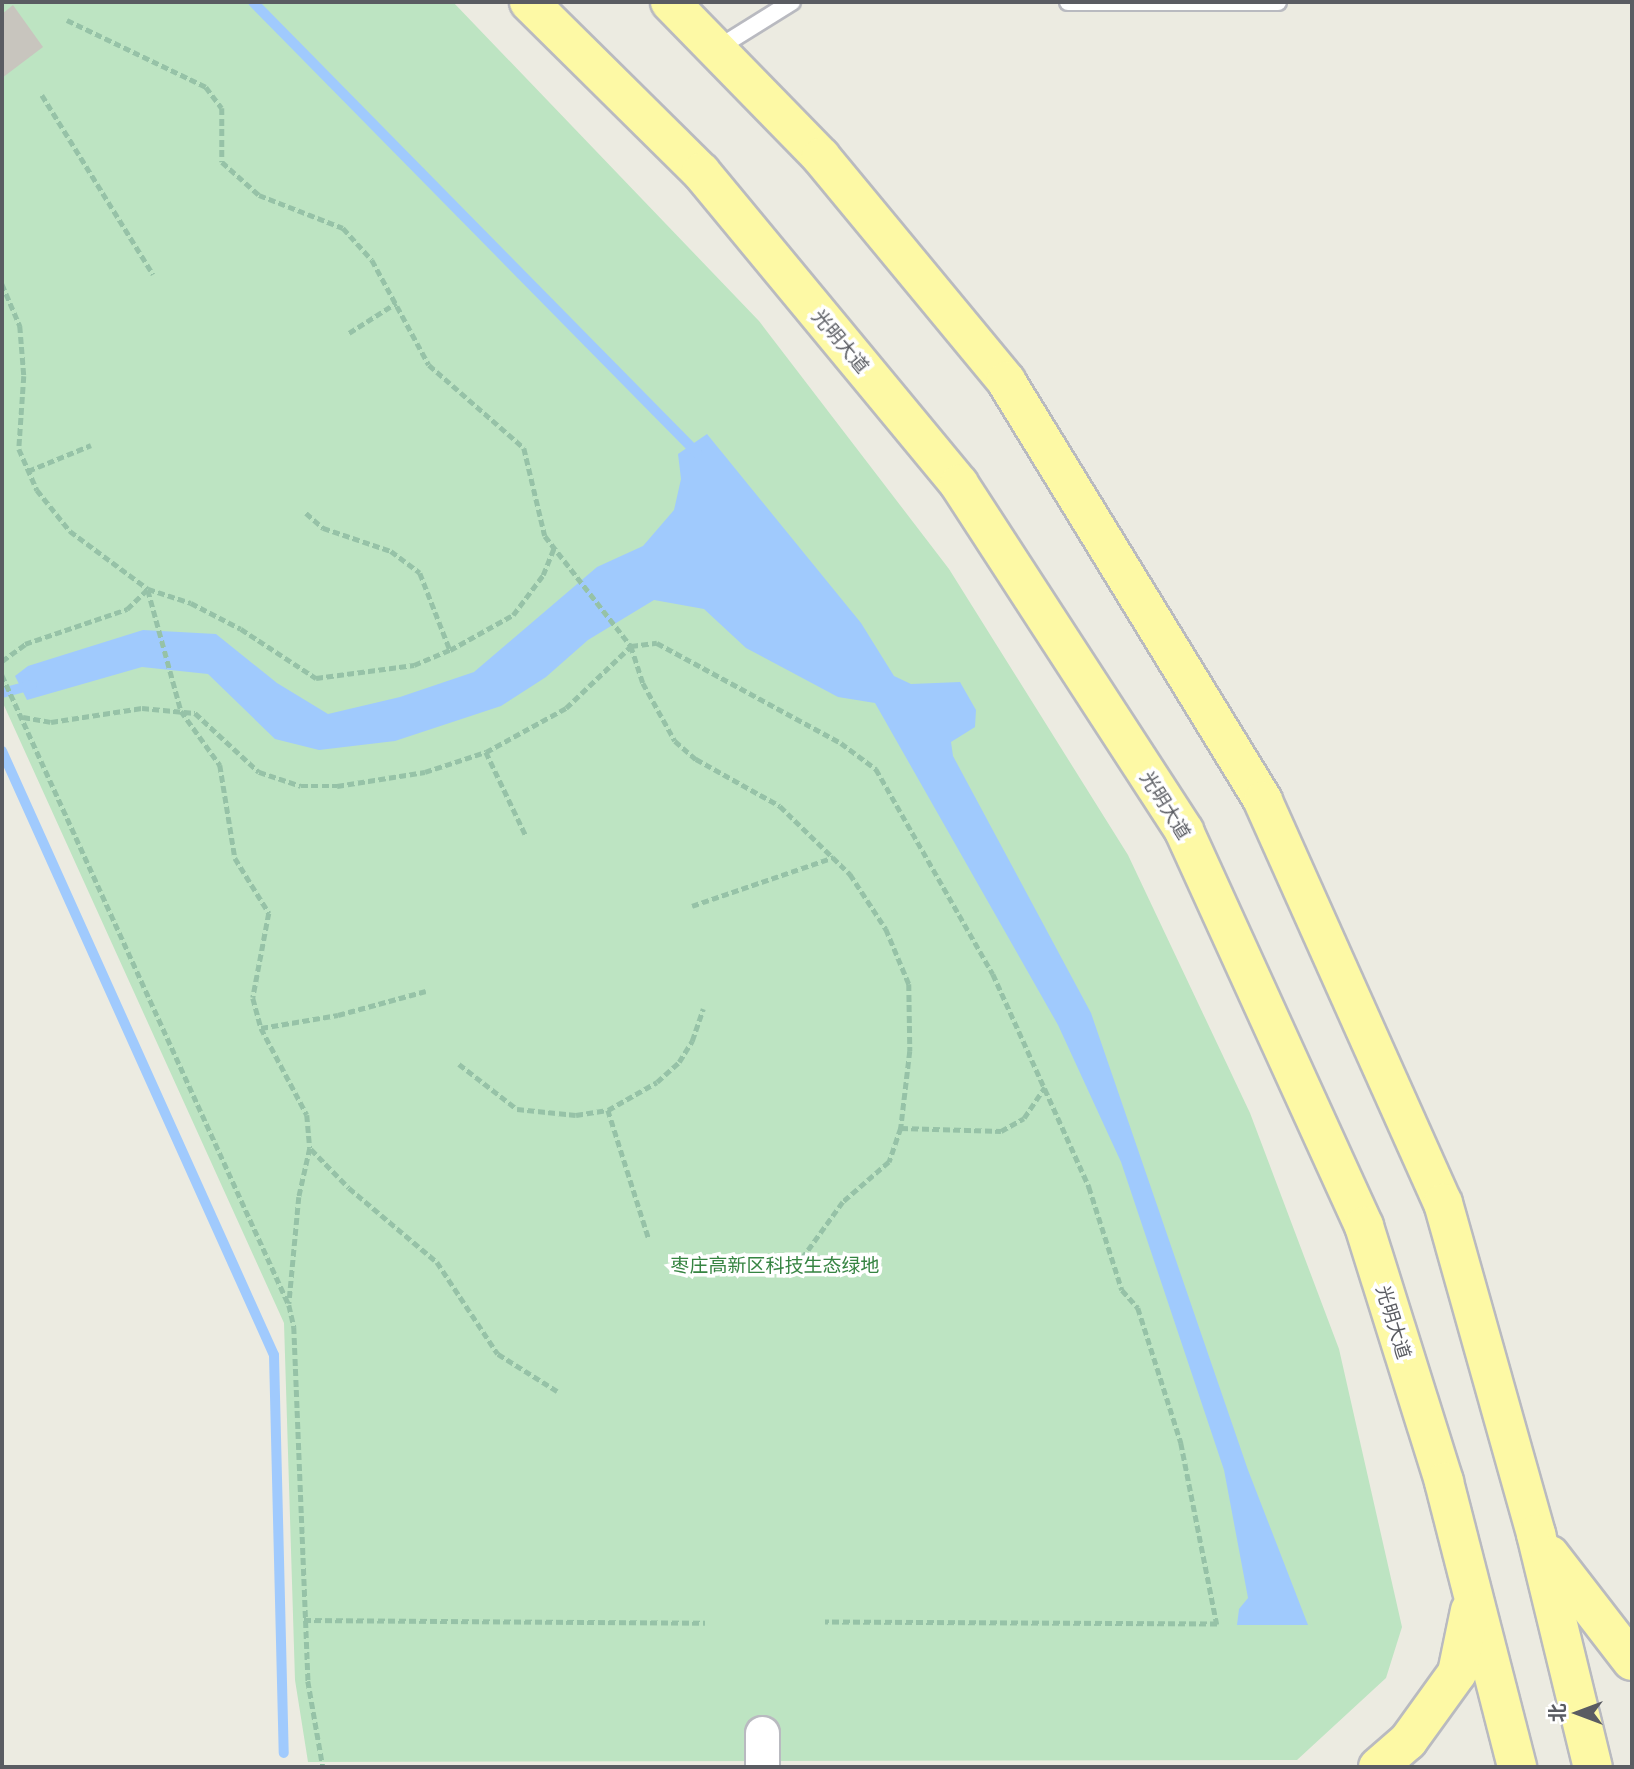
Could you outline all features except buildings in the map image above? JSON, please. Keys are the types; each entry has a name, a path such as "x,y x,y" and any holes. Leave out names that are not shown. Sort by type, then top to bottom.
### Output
{"main road":[{"name":"光明大道","path":"529,2 701,172 959,484 1184,831 1364,1226 1444,1482 1471,1601 1517,1767"},
{"path":"670,2 718,48 821,157 1006,381 1263,801 1443,1203 1536,1534 1593,1767"},
{"path":"1536,1534 1582,1601 1632,1661"},
{"path":"1378,1767 1408,1741 1457,1673 1471,1601"}],"street":[{"path":"762,1733 762,1767"}],"lane":[{"path":"718,48 792,2"},
{"path":"1068,2 1278,2"}],"path":[{"path":"67,20 206,87 222,108 222,162 259,195 343,228 372,260 429,365 524,448 545,536 631,646 643,684 675,741 696,759 780,806 834,857 886,929 909,984 910,1051 901,1128 889,1162 843,1202 799,1263"},
{"path":"42,95 153,274"},
{"path":"2,284 20,326 24,376 19,449 37,490 70,531 148,589 191,603 231,624 316,678 414,665 450,650 513,615 543,575 554,548"},
{"path":"349,333 396,303"},
{"path":"28,471 91,445"},
{"path":"306,513 323,528 391,551 420,573 450,650"},
{"path":"2,661 25,644 127,609 148,589"},
{"path":"148,589 181,711 220,765 235,858 269,913 253,998 261,1027 307,1115 310,1148 299,1198 289,1305"},
{"path":"23,717 51,722 142,708 195,713 259,772 301,786 337,786 425,772 486,752 566,708 631,646 657,643 841,743 876,769 993,974 1089,1187 1122,1290 1138,1308 1181,1443 1217,1624 825,1622"},
{"path":"2,674 289,1305 294,1327 308,1681 323,1767"},
{"path":"486,752 526,836"},
{"path":"692,906 834,857"},
{"path":"261,1027 338,1015 426,991"},
{"path":"459,1064 517,1109 576,1115 608,1110 657,1082 679,1062 692,1041 703,1009"},
{"path":"901,1128 1001,1131 1024,1118 1045,1086"},
{"path":"608,1110 649,1239"},
{"path":"310,1148 349,1188 437,1262 498,1353 556,1391"},
{"path":"304,1620 705,1623"}],"green space":[{"name":"枣庄高新区科技生态绿地","path":"2,2 453,2 759,321 949,569 1128,855 1250,1113 1339,1349 1402,1627 1386,1678 1297,1760 308,1762 295,1680 284,1323 2,701"}],"water":[{"path":"707,434 861,623 894,676 911,684 960,682 976,710 975,727 951,742 953,756 1091,1013 1248,1470 1308,1625 1237,1625 1239,1609 1248,1598 1224,1470 1121,1162 1058,1025 875,703 838,697 746,648 704,609 654,600 588,640 546,677 501,706 395,741 319,750 275,739 208,674 142,667 27,700 15,676 28,666 143,630 216,634 277,683 328,714 400,697 474,672 597,567 643,546 674,510 681,479 678,454"}],"waterway":[{"path":"253,2 697,453"},
{"path":"2,693 32,685"},
{"path":"2,751 274,1355 284,1753"}]}
